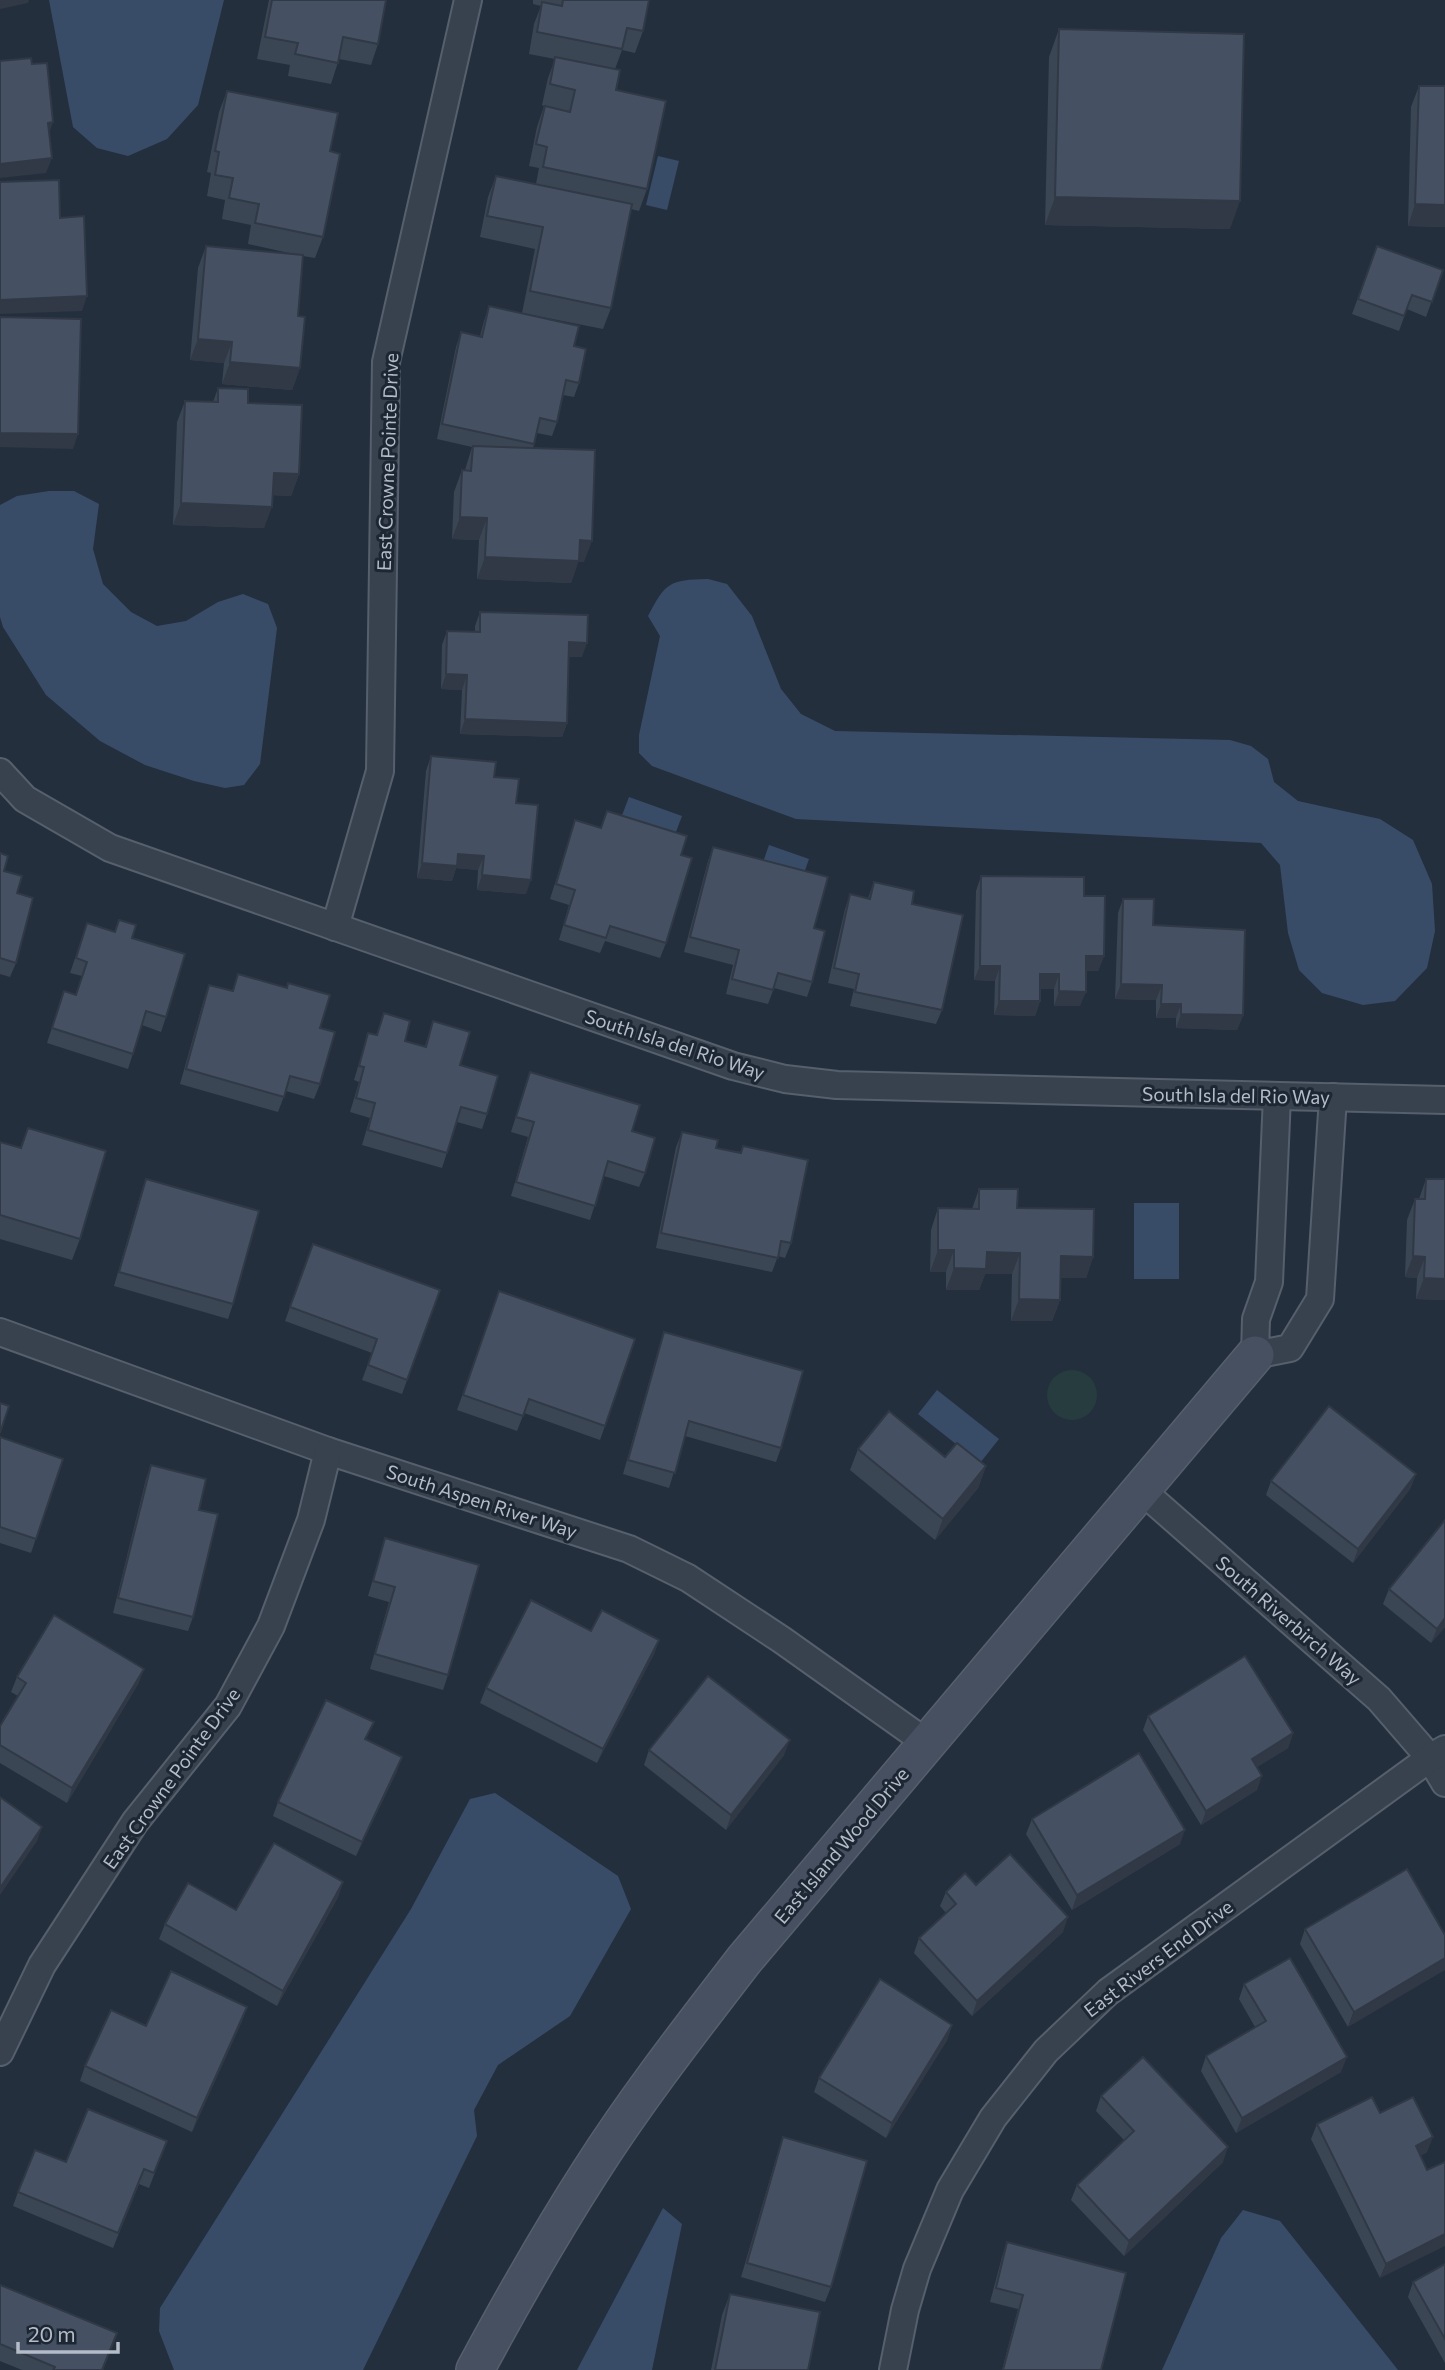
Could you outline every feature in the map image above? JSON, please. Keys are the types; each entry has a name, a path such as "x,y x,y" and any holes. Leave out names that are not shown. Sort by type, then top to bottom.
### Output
{"street":[{"name":"East Crowne Pointe Drive","path":"335,927 380,771 386,362 468,0"},
{"name":"South Isla del Rio Way","path":"0,772 25,799 110,848 733,1066 785,1079 837,1085 1445,1100"},
{"path":"1277,1096 1269,1282 1256,1318 1255,1355 1290,1348 1320,1299 1334,1097"},
{"name":"South Aspen River Way","path":"0,1332 328,1451 629,1549 688,1578 782,1640 926,1743"},
{"name":"East Island Wood Drive","path":"475,2370 524,2279 584,2181 665,2063 744,1960 1255,1355"},
{"name":"East Crowne Pointe Drive","path":"0,2052 42,1965 135,1822 228,1706 271,1626 311,1520 328,1451"},
{"name":"South Riverbirch Way","path":"1140,1489 1379,1699 1437,1754 1445,1783"},
{"name":"East Rivers End Drive","path":"894,2370 905,2310 917,2269 950,2190 993,2118 1046,2051 1108,1992 1437,1754"}],"green space":[{"path":"1072,1370 1090,1377 1097,1395 1090,1413 1072,1420 1054,1413 1047,1395 1054,1377"}],"water":[{"path":"49,0 224,0 198,105 167,139 128,156 97,148 73,127"},
{"path":"658,156 679,161 667,210 646,205"},
{"path":"49,491 74,491 99,504 93,549 103,584 131,612 157,626 186,621 218,602 243,594 268,604 277,628 260,764 244,785 225,788 145,765 100,741 46,695 3,627 0,617 0,505 17,496"},
{"path":"708,579 727,584 752,616 781,689 801,714 835,731 1230,740 1251,746 1268,759 1274,782 1298,801 1380,819 1413,840 1432,884 1435,931 1427,968 1395,1001 1363,1005 1322,993 1299,970 1288,933 1280,865 1261,843 796,819 652,766 639,753 639,735 660,636 648,616 659,596 670,585 685,580"},
{"path":"629,797 682,816 674,837 621,818"},
{"path":"769,845 809,859 803,876 763,862"},
{"path":"1134,1203 1179,1203 1179,1279 1134,1279"},
{"path":"937,1390 999,1439 980,1463 918,1414"},
{"path":"495,1793 618,1876 631,1909 570,2016 498,2065 474,2110 477,2136 363,2370 174,2370 159,2331 160,2308 411,1909 470,1799"},
{"path":"663,2208 682,2224 652,2370 577,2370"},
{"path":"1243,2210 1280,2221 1398,2370 1162,2370 1221,2238"}],"building":[{"path":"272,0 386,0 378,44 343,37 338,63 295,54 298,43 265,37"},
{"path":"563,0 649,0 643,31 627,28 622,49 537,32 542,2 562,6"},
{"path":"1059,29 1244,34 1240,201 1055,197"},
{"path":"555,57 620,70 616,90 666,101 647,189 543,167 547,147 536,144 545,106 570,112 575,90 550,84"},
{"path":"31,58 32,64 47,63 53,122 48,123 52,158 0,164 0,61"},
{"path":"1419,86 1445,86 1445,205 1415,204"},
{"path":"227,91 338,113 330,151 340,154 323,237 255,223 259,204 229,198 233,178 215,175 219,152 215,151"},
{"path":"496,176 632,204 611,308 530,291 543,227 487,216"},
{"path":"59,180 60,218 84,216 87,296 0,300 0,182"},
{"path":"206,246 303,255 298,316 305,317 300,368 230,362 232,342 198,339"},
{"path":"1377,246 1443,270 1432,302 1412,295 1404,316 1358,299"},
{"path":"489,306 579,326 574,346 586,349 579,383 566,380 557,422 540,418 534,444 442,424 461,332 482,337"},
{"path":"0,317 81,319 78,434 0,433"},
{"path":"218,388 248,389 248,403 302,405 299,474 274,473 272,507 181,503 185,401 218,402"},
{"path":"473,446 595,450 592,541 580,540 579,561 485,557 487,518 460,517 462,470 471,471"},
{"path":"480,612 588,615 587,643 569,642 567,723 465,719 467,675 446,674 447,631 480,632"},
{"path":"431,756 496,762 494,777 519,779 516,803 538,805 531,880 482,875 484,856 458,854 457,866 422,863"},
{"path":"607,811 687,836 681,855 692,858 666,943 610,926 606,938 564,925 575,890 556,884 575,820 601,828"},
{"path":"713,847 828,877 814,928 825,931 812,982 778,973 773,990 732,979 739,950 690,937"},
{"path":"0,853 8,856 4,871 22,876 17,893 33,898 16,963 0,958"},
{"path":"981,876 1084,877 1084,896 1105,896 1104,956 1086,956 1086,992 1059,991 1059,974 1040,974 1040,1001 999,1001 1000,966 980,966"},
{"path":"874,882 914,891 912,904 963,915 942,1010 855,992 859,974 834,968 850,894 870,899"},
{"path":"1123,899 1154,899 1153,925 1245,930 1243,1015 1181,1014 1181,1004 1161,1004 1162,985 1121,984"},
{"path":"119,920 136,925 132,938 185,954 166,1017 146,1011 133,1054 52,1028 64,991 76,995 87,962 76,958 87,923 115,932"},
{"path":"238,974 287,988 288,983 330,995 320,1028 335,1032 320,1084 290,1076 284,1097 186,1069 209,985 233,991"},
{"path":"384,1013 410,1021 405,1041 426,1047 433,1021 470,1032 460,1065 498,1076 487,1114 461,1107 447,1153 368,1130 375,1103 356,1098 364,1067 359,1066 368,1033 377,1035"},
{"path":"530,1072 640,1105 632,1131 655,1138 645,1173 608,1161 595,1206 516,1182 534,1122 516,1117"},
{"path":"28,1128 106,1151 80,1239 0,1215 0,1142 21,1148"},
{"path":"682,1132 718,1140 716,1148 741,1153 743,1146 808,1160 791,1243 781,1241 778,1258 661,1233"},
{"path":"146,1179 259,1211 233,1304 119,1272"},
{"path":"1426,1179 1445,1179 1445,1279 1424,1278 1425,1257 1413,1256 1415,1199 1425,1199"},
{"path":"979,1189 1018,1189 1017,1208 1094,1209 1093,1257 1061,1256 1060,1300 1019,1299 1020,1253 987,1252 986,1269 954,1268 954,1250 938,1250 938,1208 979,1209"},
{"path":"313,1244 440,1290 407,1380 368,1365 377,1339 290,1307"},
{"path":"499,1291 635,1339 605,1426 529,1399 523,1416 463,1395"},
{"path":"664,1332 803,1371 781,1448 689,1421 675,1473 628,1460"},
{"path":"0,1403 9,1406 0,1433"},
{"path":"1329,1406 1416,1474 1358,1549 1271,1481"},
{"path":"889,1411 945,1457 957,1443 986,1466 943,1519 858,1449"},
{"path":"0,1437 63,1459 36,1539 0,1527"},
{"path":"151,1465 206,1479 199,1510 218,1514 193,1617 118,1598"},
{"path":"1445,1520 1445,1618 1437,1629 1389,1589"},
{"path":"385,1538 479,1565 448,1675 375,1654 395,1587 373,1581"},
{"path":"531,1600 591,1631 602,1610 659,1640 603,1749 486,1688"},
{"path":"54,1615 144,1669 72,1788 0,1745 0,1726 26,1683 17,1677"},
{"path":"1245,1656 1293,1733 1252,1759 1262,1776 1206,1811 1148,1716"},
{"path":"708,1676 790,1740 731,1815 649,1750"},
{"path":"326,1700 374,1722 365,1739 402,1757 362,1842 278,1802"},
{"path":"1139,1753 1185,1830 1077,1895 1032,1819"},
{"path":"0,1797 42,1827 0,1888"},
{"path":"274,1843 343,1882 283,1991 165,1924 188,1883 236,1910"},
{"path":"1010,1854 1068,1917 977,2001 919,1938 956,1904 946,1892 965,1873 976,1885"},
{"path":"1407,1869 1445,1935 1445,1958 1354,2012 1305,1929"},
{"path":"1290,1958 1347,2057 1242,2118 1206,2056 1266,2021 1244,1984"},
{"path":"171,1971 247,2007 197,2118 85,2066 111,2010 146,2026"},
{"path":"880,1979 952,2025 892,2123 819,2078"},
{"path":"1143,2057 1228,2147 1129,2241 1077,2185 1134,2131 1101,2096"},
{"path":"1372,2097 1380,2113 1413,2097 1433,2137 1416,2146 1427,2170 1445,2162 1445,2234 1386,2264 1317,2124"},
{"path":"88,2109 167,2141 154,2173 144,2169 118,2233 18,2192 35,2150 66,2162"},
{"path":"783,2137 867,2161 831,2287 747,2263"},
{"path":"1007,2242 1126,2273 1101,2370 1003,2370 1023,2295 996,2288"},
{"path":"1445,2264 1445,2339 1413,2282"},
{"path":"0,2285 117,2333 102,2370 53,2370 55,2367 0,2344"},
{"path":"730,2294 820,2312 808,2370 715,2370"}]}
